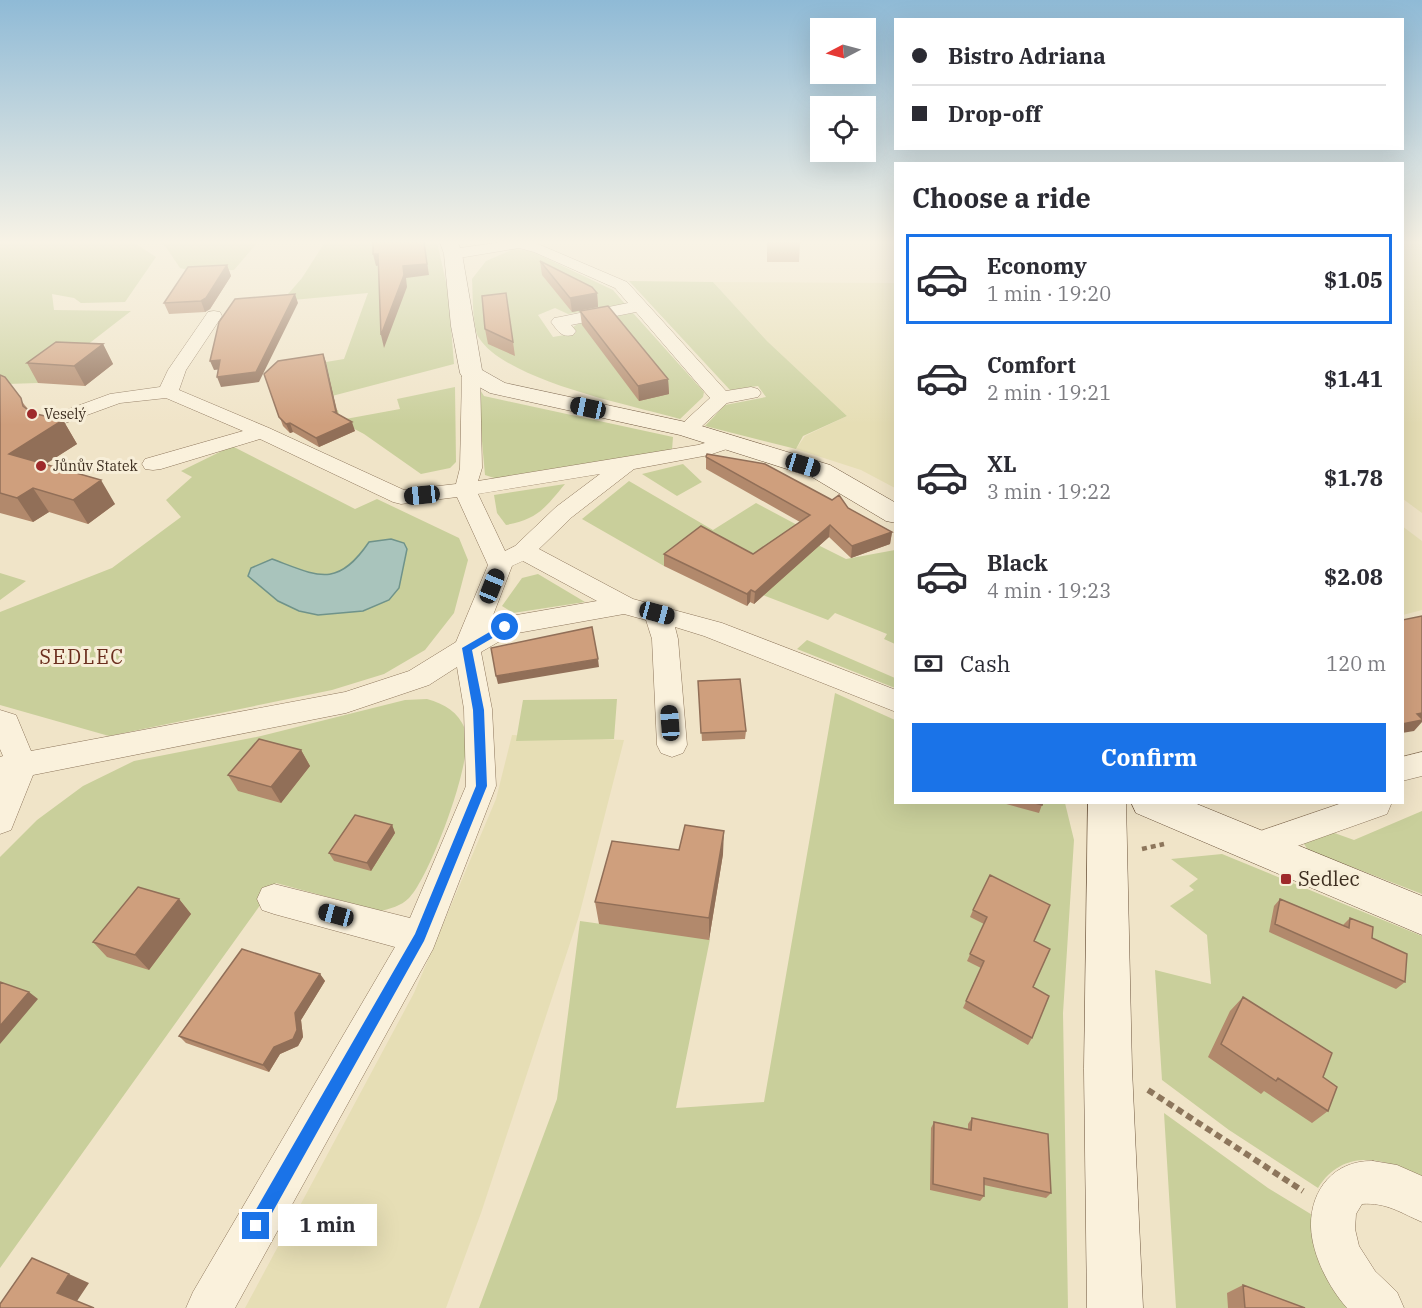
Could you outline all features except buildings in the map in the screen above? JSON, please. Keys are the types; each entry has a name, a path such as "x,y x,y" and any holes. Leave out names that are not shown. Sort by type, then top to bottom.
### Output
{"street":[{"path":"459,303 471,374 471,468 465,490 500,565"},
{"path":"637,303 721,398"},
{"path":"560,323 640,306"},
{"path":"168,392 177,370 214,316"},
{"path":"471,374 498,388 686,429 821,471 894,515"},
{"path":"46,424 117,398 168,392 262,432 401,497 465,490 702,451 729,442"},
{"path":"693,424 721,398 751,393"},
{"path":"153,464 262,432"},
{"path":"209,1308 420,937 481,786 478,710 467,648 500,565 523,551 564,512 630,462"},
{"path":"523,551 624,605 713,629 894,701"},
{"path":"11,768 346,702 419,678 505,627 624,605"},
{"path":"657,613 665,639 672,745"},
{"path":"0,721 6,723 11,768 0,821"},
{"path":"1404,768 1422,764"},
{"path":"1107,804 1108,1069 1115,1308"},
{"path":"1155,804 1422,916"},
{"path":"1256,847 1376,804"},
{"path":"273,899 420,937"},
{"path":"1381,1308 1358,1285 1341,1258 1333,1232 1333,1211 1342,1192 1349,1186 1368,1181 1391,1184 1422,1200"}],"path":[{"path":"1135,851 1169,843"},
{"path":"1138,1083 1333,1211"}],"shaded area":[{"path":"732,303 894,303 894,487 861,470 796,449 805,436 847,416 767,341"},
{"path":"1404,303 1422,303 1422,513 1404,500"},
{"path":"1404,528 1422,541 1422,610 1404,615"},
{"path":"512,735 624,740 579,916 481,1213 446,1308 245,1308 414,993 496,799"}],"green space":[{"path":"0,303 53,303 54,310 131,311 38,383 7,384 0,401"},
{"path":"364,303 449,303 454,364 332,396 326,362 344,359"},
{"path":"473,303 624,303 568,314 555,308 538,315 553,337 576,333 573,327 578,324 633,313 704,392 703,397 680,419 602,399 542,379 515,367 494,353 479,338"},
{"path":"649,303 732,303 767,341 847,416 803,436 796,449 705,426 725,405 766,397 758,386 730,390"},
{"path":"477,385 484,396 673,437 672,450 497,479 485,475"},
{"path":"455,387 456,462 450,468 421,474 364,434 324,413 338,410 340,420 400,409 397,399"},
{"path":"232,446 355,509 377,499 459,538 468,560 454,613 425,650 384,674 332,690 109,736 0,705 0,612 112,568 181,517 166,500 192,477 181,471"},
{"path":"683,464 702,482 677,496 642,474"},
{"path":"629,481 713,530 756,503 816,535 820,546 846,559 894,550 894,644 884,639 887,634 835,613 828,620 760,594 759,562 706,535 664,566 582,519"},
{"path":"565,484 546,506 526,519 506,525 497,513 494,495"},
{"path":"0,573 26,581 0,600"},
{"path":"538,574 585,602 513,613 502,606 522,578"},
{"path":"807,640 894,678 894,688 797,649"},
{"path":"835,693 894,720 894,804 1065,804 1074,840 1063,1013 1068,1308 479,1308 557,1099 580,921 710,939 676,1108 764,1102"},
{"path":"427,699 440,703 455,713 465,729 467,743 464,764 449,816 428,867 409,898 399,905 380,911 276,883 0,1268 0,857 37,820 83,786 134,761 261,736 405,700"},
{"path":"617,699 614,739 516,741 523,700"},
{"path":"1422,811 1422,894 1308,850 1300,838 1326,830 1354,840"},
{"path":"1222,854 1422,936 1422,1178 1394,1165 1366,1160 1340,1167 1328,1175 1318,1188 1229,1130 1162,1080 1155,970 1211,984 1207,935 1170,906 1194,890 1189,886 1198,879 1171,859"},
{"path":"1164,1113 1268,1188 1314,1216 1360,1308 1176,1308"}],"water":[{"path":"391,539 404,543 407,549 399,588 389,600 363,611 318,615 299,611 278,601 248,576 251,568 272,559 314,573 326,575 336,573 358,557 369,542"}],"place":[{"name":"Veselý","path":"32,414"},
{"name":"Jůnův Statek","path":"41,466"},
{"name":"Sedlec","path":"1286,879"}],"district":[{"name":"SEDLEC","path":"82,657"}],"route":[{"path":"256,1226 420,937 481,786 478,710 467,648 505,627"}]}
